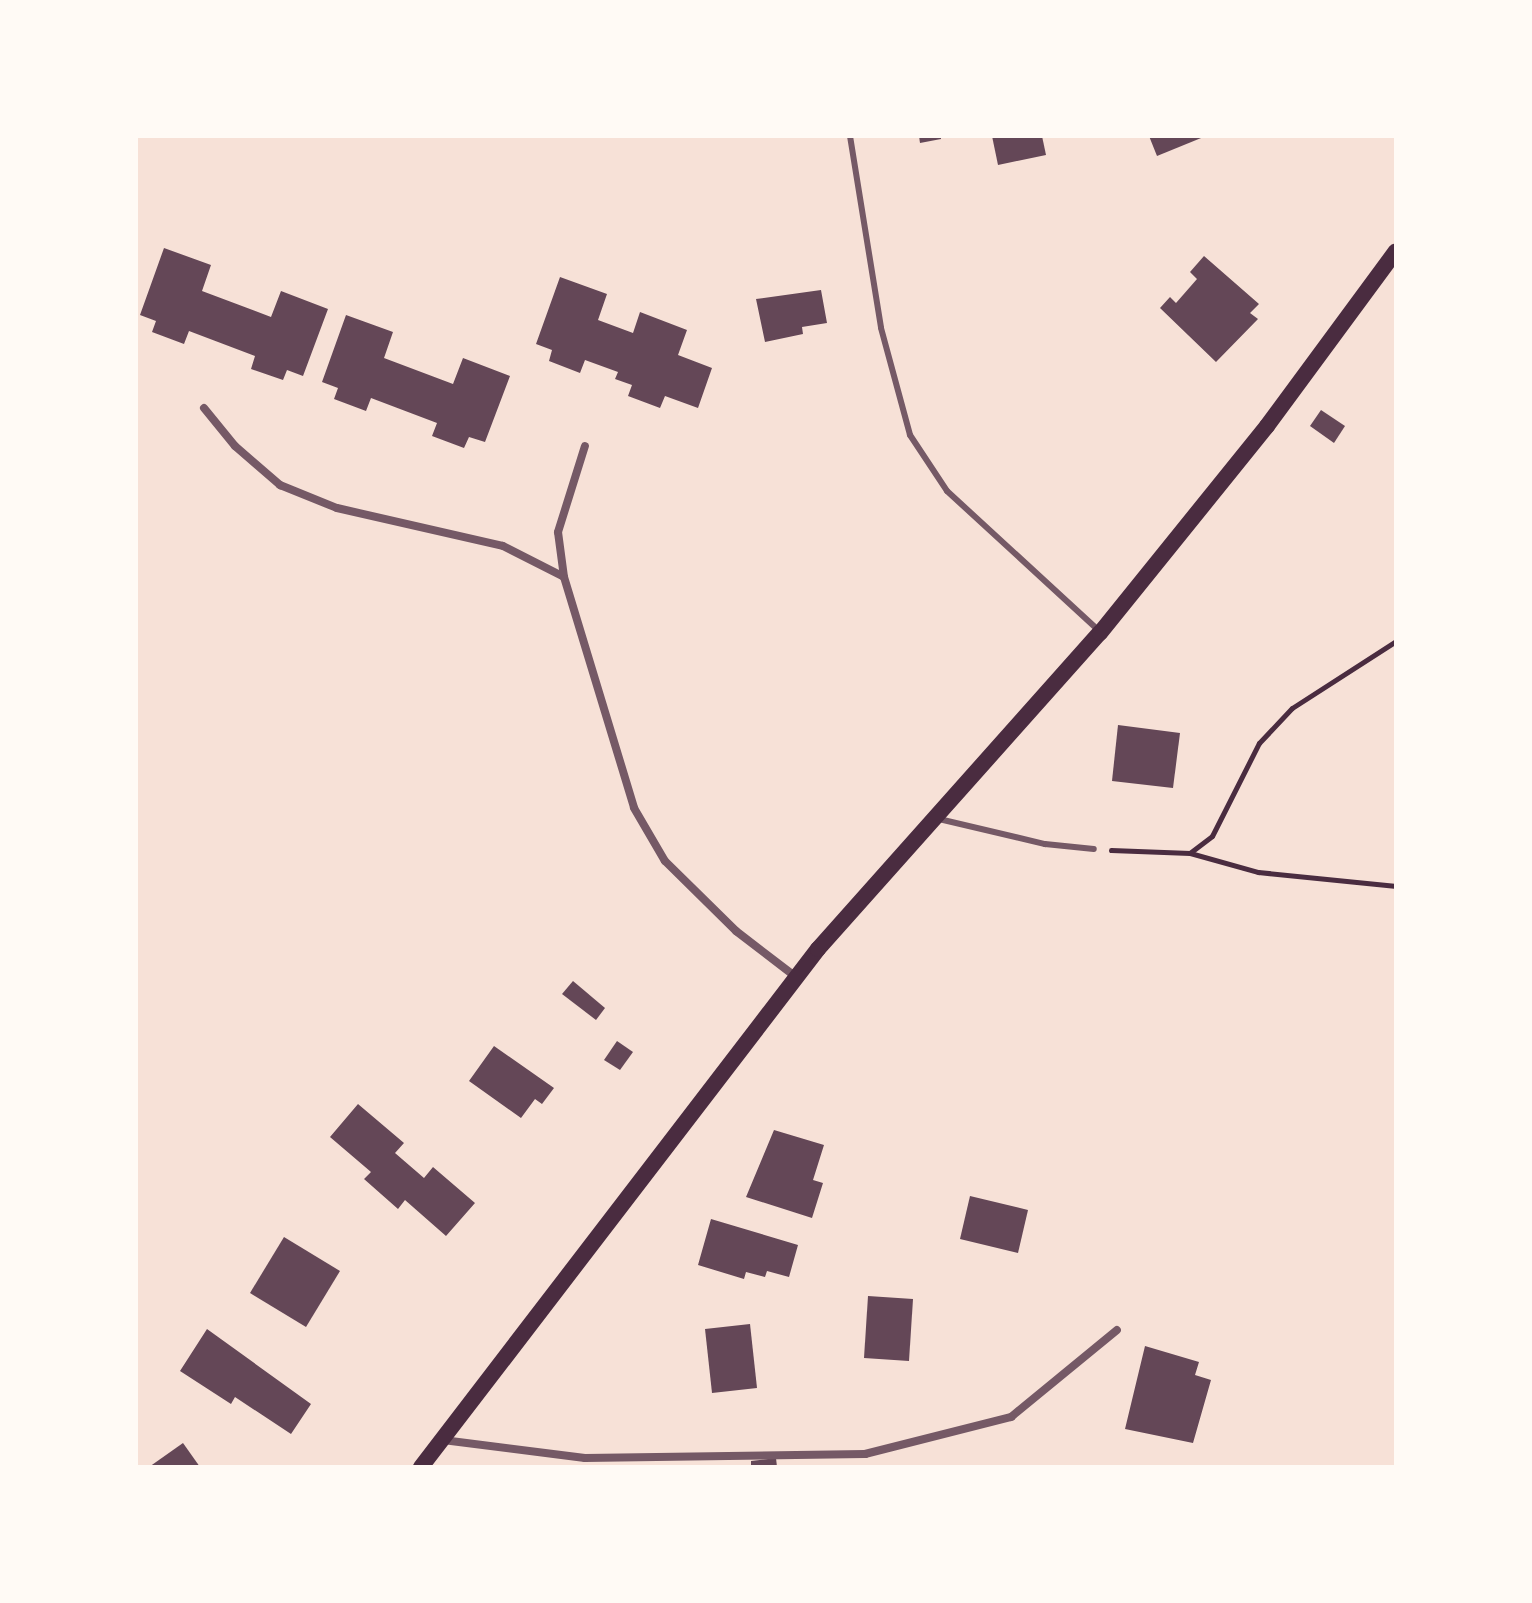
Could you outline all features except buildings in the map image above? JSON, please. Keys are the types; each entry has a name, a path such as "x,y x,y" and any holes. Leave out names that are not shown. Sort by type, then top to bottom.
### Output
{"main road":[{"path":"421,1467 796,978 1100,633 1267,426 1396,251"}],"street":[{"path":"204,408 235,446 280,485 337,508 503,546 564,577"},
{"path":"585,446 558,532 564,577 634,808 665,861 736,931 796,978"},
{"path":"442,1440 585,1458 865,1454 1011,1417 1117,1330"}],"lane":[{"path":"850,136 881,328 910,435 967,511 1100,633"},
{"path":"939,819 1045,844 1094,849"}],"path":[{"path":"1190,853 1212,836 1259,743 1292,708 1396,641"},
{"path":"1094,849 1190,853 1258,872 1396,886"}]}
